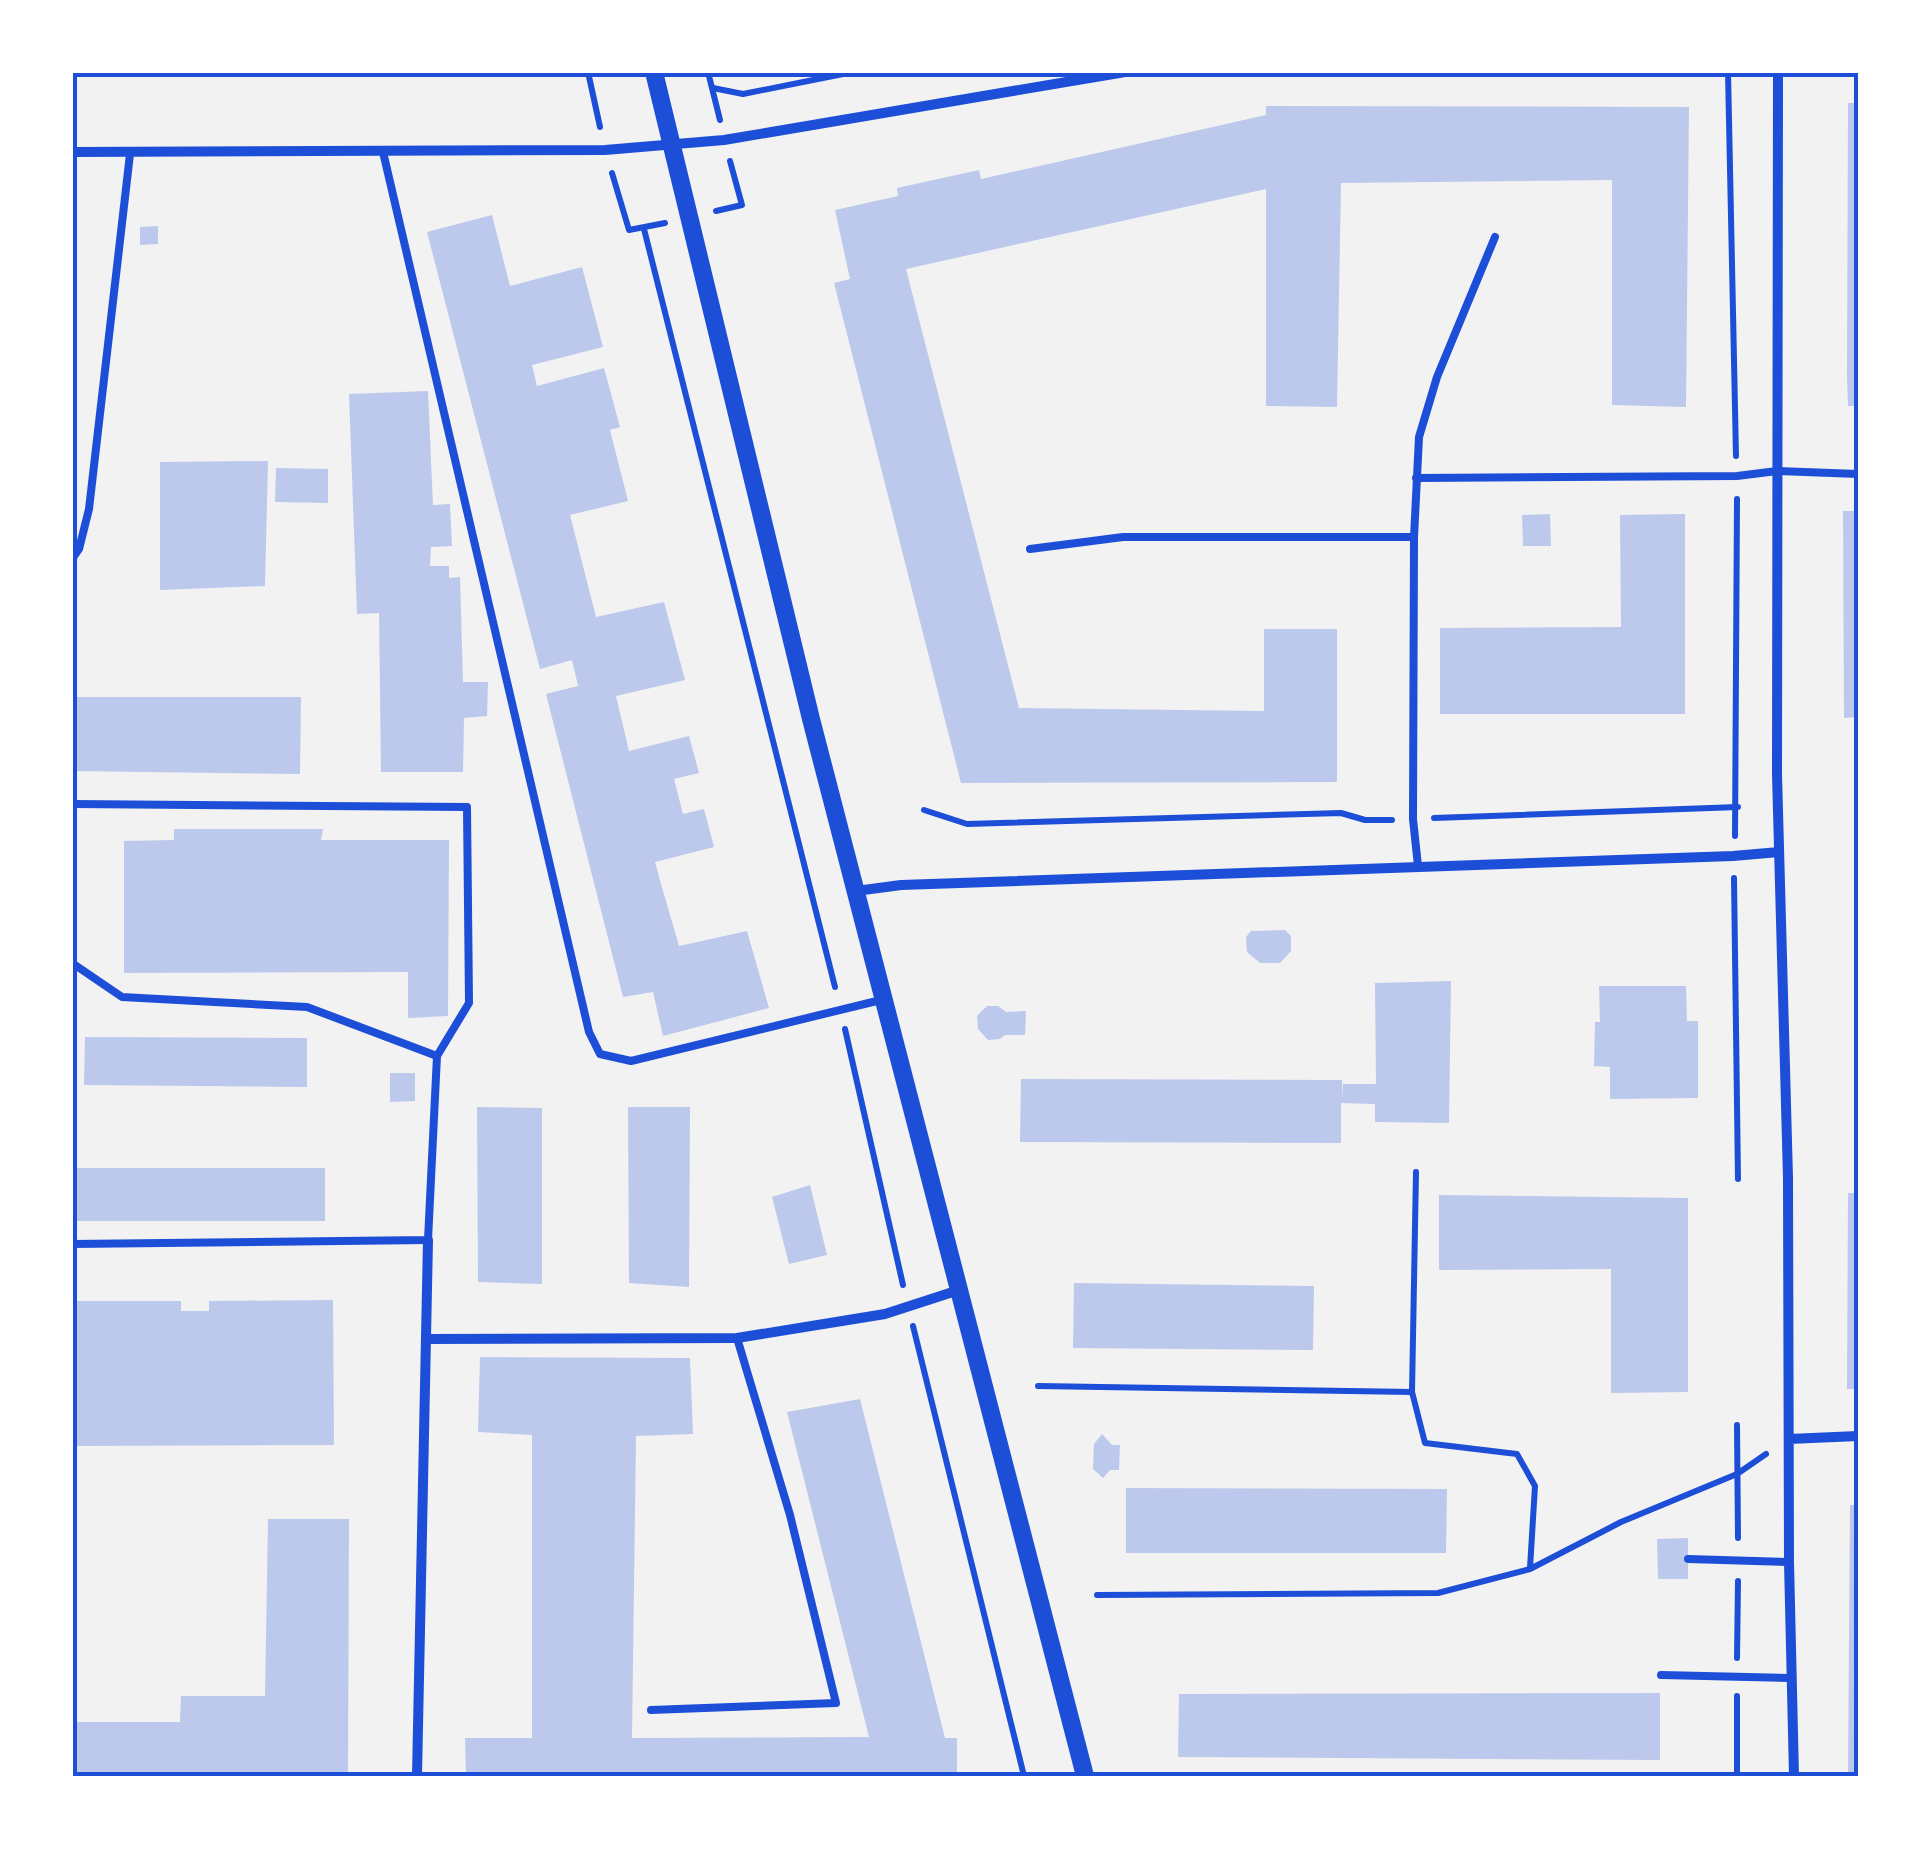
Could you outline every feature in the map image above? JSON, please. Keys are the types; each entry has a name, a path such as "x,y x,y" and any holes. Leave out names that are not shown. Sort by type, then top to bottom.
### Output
{"street":[{"path":"654,72 811,719 1085,1776"},
{"path":"72,152 605,150 672,146 1125,72"},
{"path":"1778,72 1779,852 1788,1178 1790,1678 1794,1776"},
{"path":"856,890 901,885 1779,852"},
{"path":"417,1776 428,1240"},
{"path":"427,1338 736,1338 885,1314 959,1290"},
{"path":"1788,1439 1858,1436"}],"lane":[{"path":"382,152 589,1032 600,1054 631,1061 885,1000"},
{"path":"72,559 90,508 130,154"},
{"path":"1418,866 1413,819 1414,537 1420,437 1437,377 1495,237"},
{"path":"1416,478 1737,476 1778,471 1858,474"},
{"path":"1030,549 1123,537 1414,537"},
{"path":"72,804 468,807 469,1004 437,1056 428,1240 72,1244"},
{"path":"72,963 122,997 307,1006 437,1056"},
{"path":"651,1710 836,1702 790,1515 736,1338"},
{"path":"1688,1560 1789,1562"},
{"path":"1662,1675 1790,1678"}],"path":[{"path":"588,72 592,94"},
{"path":"708,72 713,88 744,94 853,72"},
{"path":"1728,72 1737,476 1738,807 1733,856 1738,1179"},
{"path":"924,810 968,824 1342,813 1365,820 1413,819 1738,807"},
{"path":"1416,1172 1412,1392 1425,1443 1517,1454 1534,1486 1530,1569"},
{"path":"1038,1386 1412,1392"},
{"path":"1736,1424 1737,1776"},
{"path":"1097,1595 1438,1592 1530,1569 1621,1522 1737,1474 1788,1439"}],"building":[{"path":"1848,103 1858,103 1858,406 1848,406 1847,376"},
{"path":"1266,106 1689,107 1686,407 1612,405 1612,180 1341,183 1337,407 1266,406 1266,189 906,269 1019,708 1264,711 1264,629 1337,629 1337,782 961,783 834,283 850,279 835,210 898,196 897,188 979,170 981,179 1266,115"},
{"path":"492,215 510,286 582,267 603,347 532,365 537,386 604,368 620,427 610,430 628,501 570,515 596,617 664,602 685,680 616,696 629,751 689,736 699,773 674,779 683,814 704,809 714,847 655,862 679,946 747,931 769,1008 663,1036 653,992 623,997 546,694 578,686 572,660 540,669 427,232"},
{"path":"158,226 158,244 140,245 140,227"},
{"path":"428,391 433,505 450,504 452,546 431,547 430,566 449,566 449,578 460,577 463,682 488,682 487,716 464,718 463,772 381,772 379,613 357,614 349,394"},
{"path":"268,461 265,586 160,590 160,462"},
{"path":"276,468 328,469 328,503 275,502"},
{"path":"1843,511 1858,511 1858,717 1844,718"},
{"path":"1550,514 1551,546 1523,546 1522,515"},
{"path":"1685,514 1685,714 1440,714 1440,628 1621,627 1620,515"},
{"path":"72,697 301,697 300,774 72,771"},
{"path":"174,829 323,829 321,840 449,840 448,1016 408,1018 408,972 124,973 124,841 174,840"},
{"path":"1285,930 1291,936 1291,951 1280,963 1260,963 1247,952 1246,937 1251,931"},
{"path":"1451,981 1449,1123 1375,1122 1375,1104 1341,1103 1341,1143 1020,1142 1021,1079 1342,1080 1343,1099 1343,1084 1376,1084 1375,983"},
{"path":"1599,986 1686,986 1687,1021 1698,1021 1698,1098 1610,1099 1610,1067 1594,1066 1595,1022 1600,1022"},
{"path":"987,1006 998,1006 1006,1012 1026,1011 1025,1035 988,1040 978,1029 977,1016"},
{"path":"85,1037 307,1038 307,1087 84,1085"},
{"path":"390,1073 415,1073 415,1101 390,1102"},
{"path":"477,1107 542,1108 542,1284 478,1282"},
{"path":"628,1107 690,1107 689,1287 629,1283"},
{"path":"72,1168 325,1168 325,1221 72,1221"},
{"path":"810,1185 827,1255 789,1264 772,1197"},
{"path":"1848,1193 1858,1193 1858,1389 1847,1389"},
{"path":"1439,1195 1688,1198 1688,1392 1611,1393 1611,1269 1439,1270"},
{"path":"1074,1283 1314,1286 1313,1350 1073,1348"},
{"path":"333,1300 334,1445 72,1446 72,1301 181,1301 181,1311 209,1311 209,1301"},
{"path":"480,1357 690,1358 693,1434 636,1436 632,1738 869,1737 787,1412 860,1399 945,1738 957,1738 957,1776 466,1776 465,1738 532,1738 532,1435 478,1432"},
{"path":"1102,1434 1112,1445 1120,1445 1119,1470 1110,1470 1103,1478 1093,1469 1094,1444"},
{"path":"1126,1488 1447,1489 1446,1553 1126,1553"},
{"path":"1850,1505 1858,1505 1858,1776 1848,1776"},
{"path":"268,1519 349,1519 348,1776 72,1776 72,1722 180,1722 181,1696 265,1696"},
{"path":"1688,1538 1688,1579 1658,1579 1657,1539"},
{"path":"1660,1693 1660,1760 1178,1757 1179,1694"}]}
